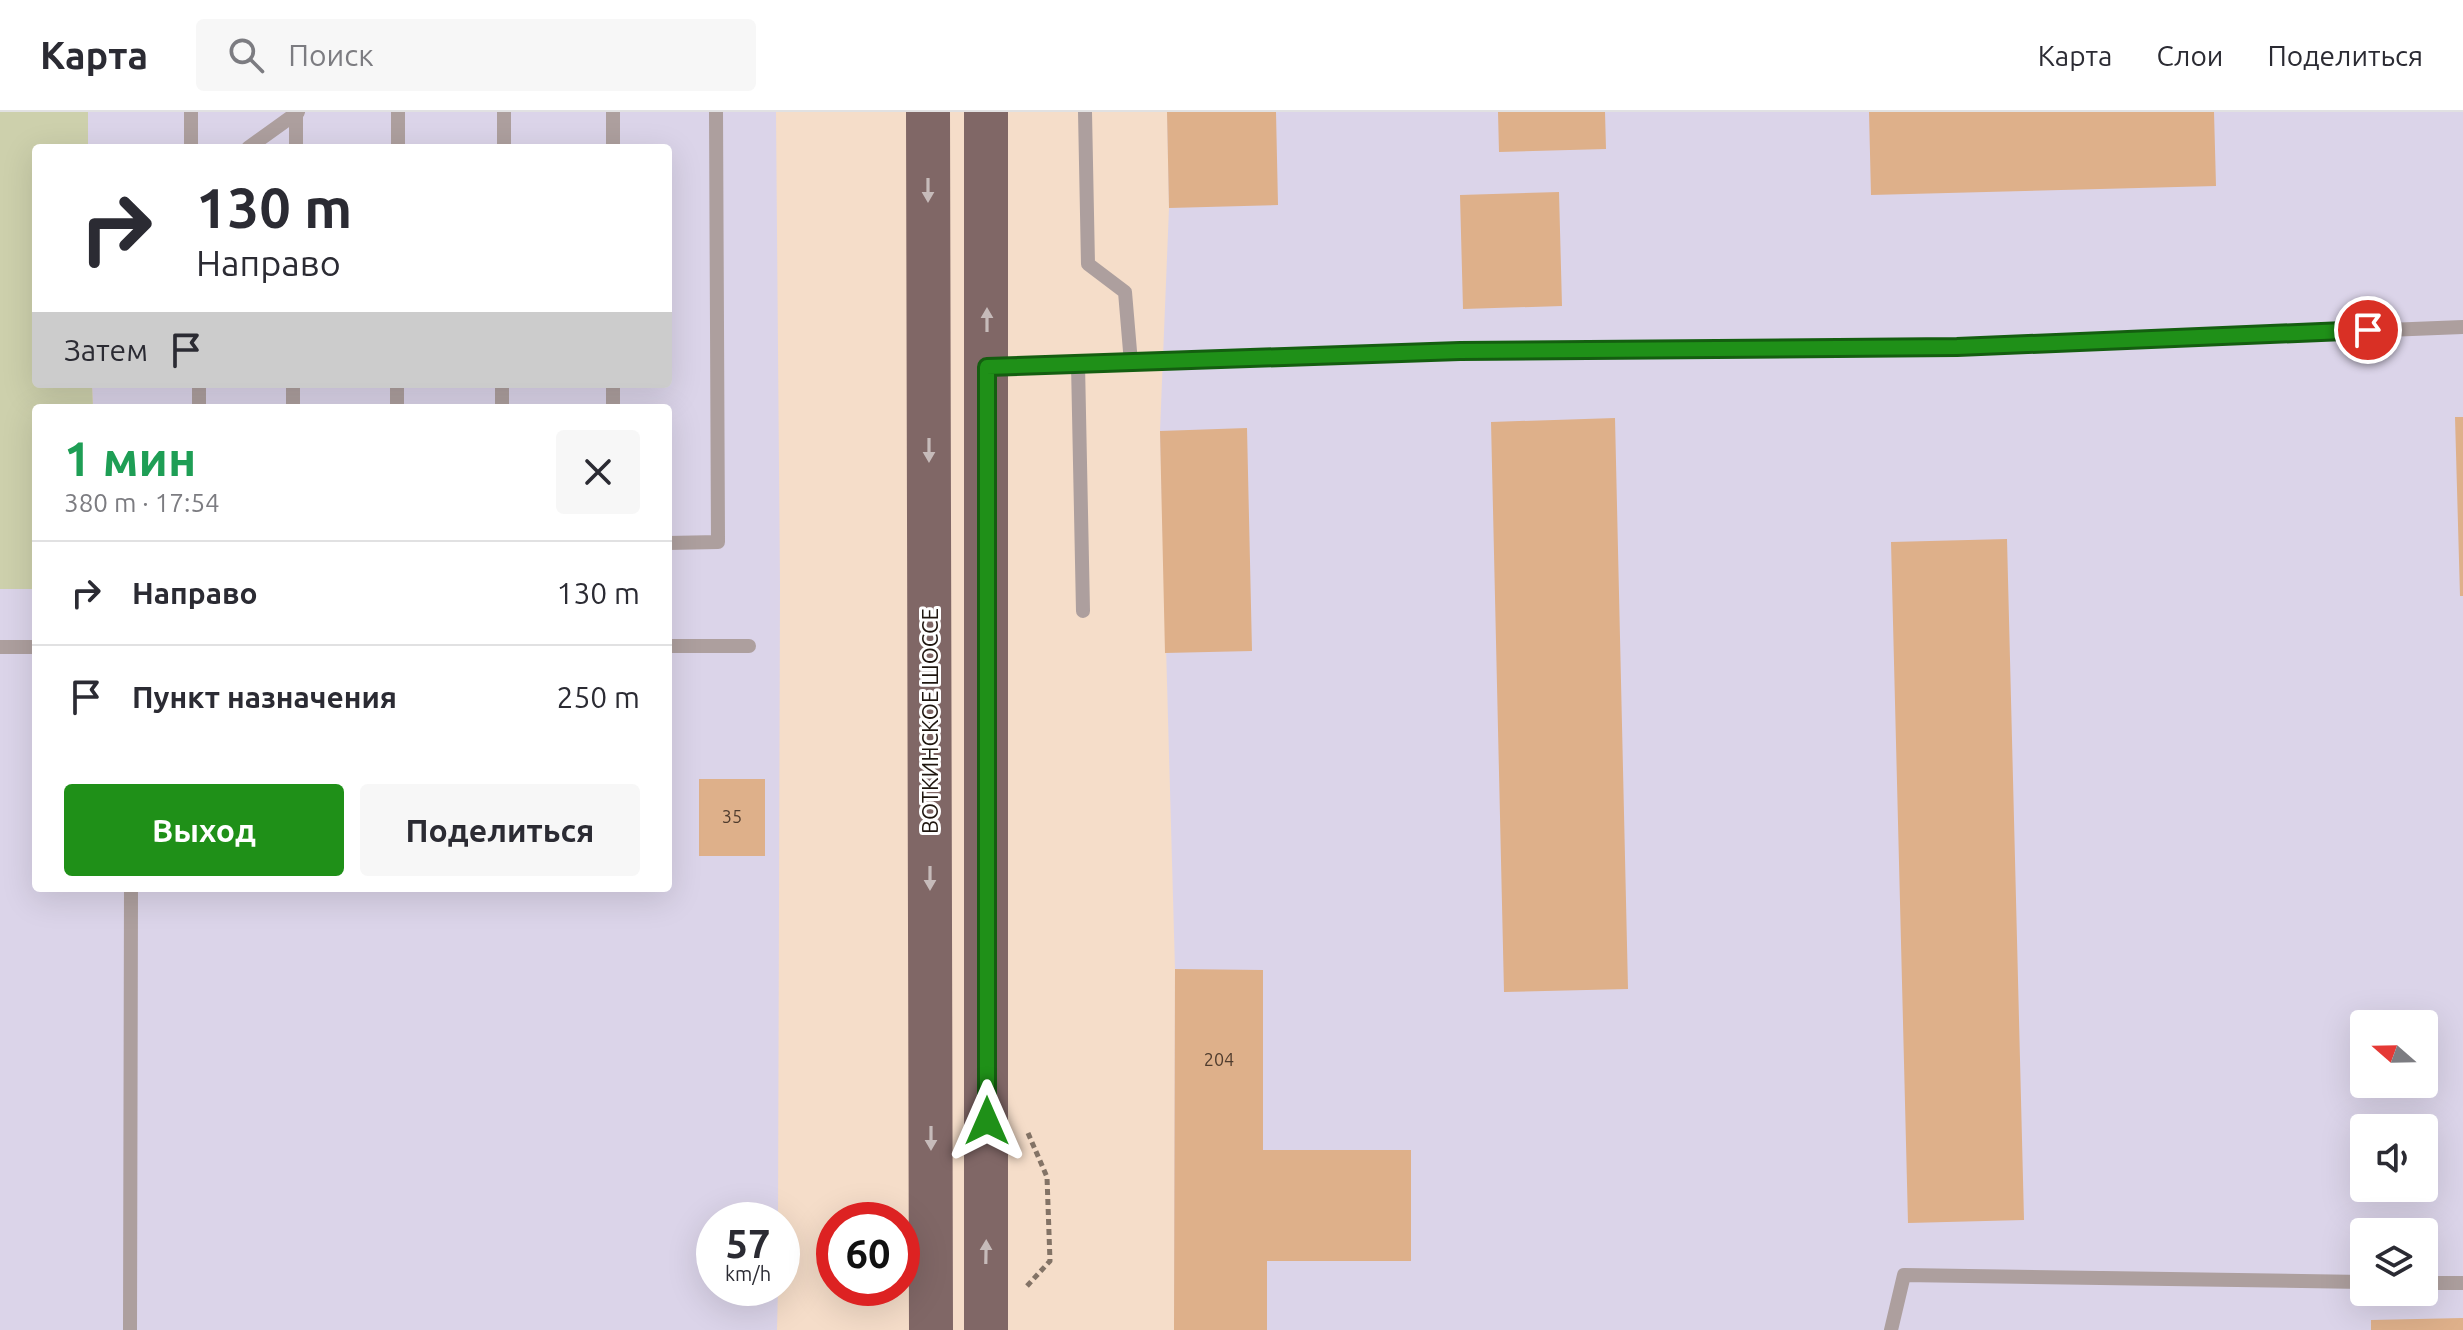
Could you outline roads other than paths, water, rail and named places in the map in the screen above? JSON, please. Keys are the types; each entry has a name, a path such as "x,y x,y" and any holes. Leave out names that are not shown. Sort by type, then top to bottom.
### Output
{"main road":[{"name":"ВОТКИНСКОЕ ШОССЕ","path":"928,112 931,1330"},
{"path":"986,112 986,1330"}],"lane":[{"path":"191,112 191,144"},
{"path":"253,144 296,112"},
{"path":"296,112 296,144"},
{"path":"398,112 398,144"},
{"path":"504,112 504,144"},
{"path":"613,112 613,144"},
{"path":"672,543 718,542 716,112"},
{"path":"1085,112 1088,264 1125,292 1131,363"},
{"path":"987,367 1460,351 1957,347 2463,327"},
{"path":"1078,364 1083,611"},
{"path":"672,646 749,646"},
{"path":"0,647 32,647"},
{"path":"130,1330 131,892"},
{"path":"1891,1330 1904,1275 2350,1282"},
{"path":"2438,1283 2463,1283"}]}
